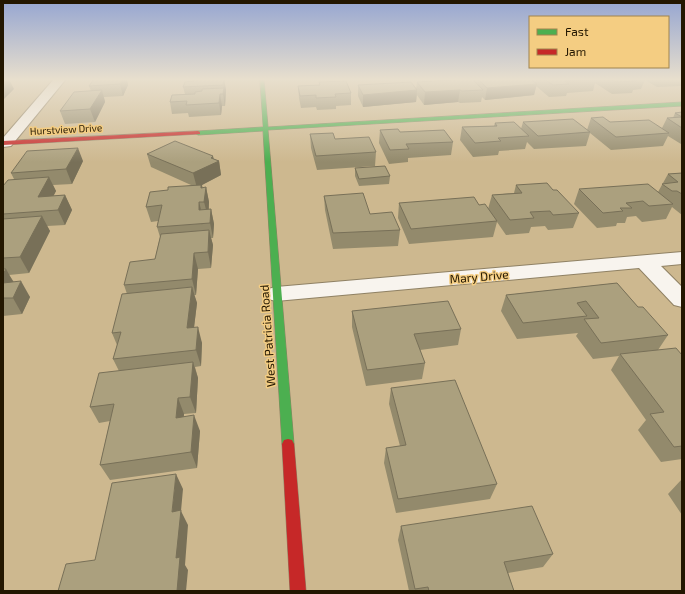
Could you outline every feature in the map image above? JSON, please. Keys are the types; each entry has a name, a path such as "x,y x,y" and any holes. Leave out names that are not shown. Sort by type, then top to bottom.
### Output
{"street":[{"path":"4,144 36,107"},
{"name":"West Patricia Road","path":"264,107 276,294 298,591"},
{"name":"Hurstview Drive","path":"4,144 637,107"},
{"name":"Mary Drive","path":"276,294 682,258"},
{"path":"644,261 682,300"}],"building":[{"path":"63,107 91,107 90,109 60,111"},
{"path":"682,112 682,117 675,113"},
{"path":"603,117 610,122 649,120 669,133 616,137 591,118"},
{"path":"682,117 682,128 667,118"},
{"path":"573,119 590,132 538,136 523,122"},
{"path":"514,122 529,136 498,138 501,141 475,143 462,127 497,126 495,123"},
{"path":"398,129 400,132 444,130 453,142 406,144 409,149 390,150 380,130"},
{"path":"333,133 335,139 369,137 376,152 316,156 310,134"},
{"path":"175,141 213,156 211,158 219,161 193,173 147,154"},
{"path":"78,148 66,169 11,173 27,151"},
{"path":"385,166 390,176 359,179 355,168"},
{"path":"682,173 682,194 677,191 672,191 662,184 678,182 668,174"},
{"path":"49,177 38,197 65,195 58,210 3,214 3,186 8,180"},
{"path":"547,183 553,190 557,190 579,213 553,215 550,211 530,212 534,218 510,220 492,195 522,193 516,185"},
{"path":"648,184 673,204 649,206 643,201 626,203 632,208 620,208 623,211 603,213 579,189"},
{"path":"201,185 201,188 206,187 204,202 199,202 199,210 211,209 210,223 157,227 162,205 146,207 150,192 168,190 168,187"},
{"path":"363,193 370,214 392,212 400,230 333,233 324,196"},
{"path":"474,197 479,205 485,204 497,221 411,229 399,203"},
{"path":"42,216 20,257 3,258 3,219"},
{"path":"209,230 208,252 194,253 192,279 124,285 130,262 155,259 161,234"},
{"path":"21,281 13,298 3,298 3,283"},
{"path":"617,283 638,307 643,307 668,335 601,343 584,319 599,318 586,301 577,303 587,316 523,323 506,295"},
{"path":"192,287 187,328 198,327 196,350 113,359 121,332 112,333 122,294"},
{"path":"448,301 461,329 414,334 425,363 367,370 352,311"},
{"path":"676,348 682,355 682,446 674,447 650,414 664,412 620,354"},
{"path":"193,362 190,397 178,398 176,418 194,415 191,452 100,465 114,404 90,407 99,373"},
{"path":"455,380 497,484 398,499 386,448 406,445 391,388"},
{"path":"176,474 172,512 181,510 176,558 180,557 177,591 58,591 66,564 95,560 112,483"},
{"path":"532,506 553,554 504,562 514,591 429,591 428,587 415,589 401,526"}],"traffic: fast":[{"path":"264,107 288,444"},
{"path":"198,133 637,107"}],"traffic: jam":[{"path":"3,143 198,133"},
{"path":"288,444 298,591"}]}
